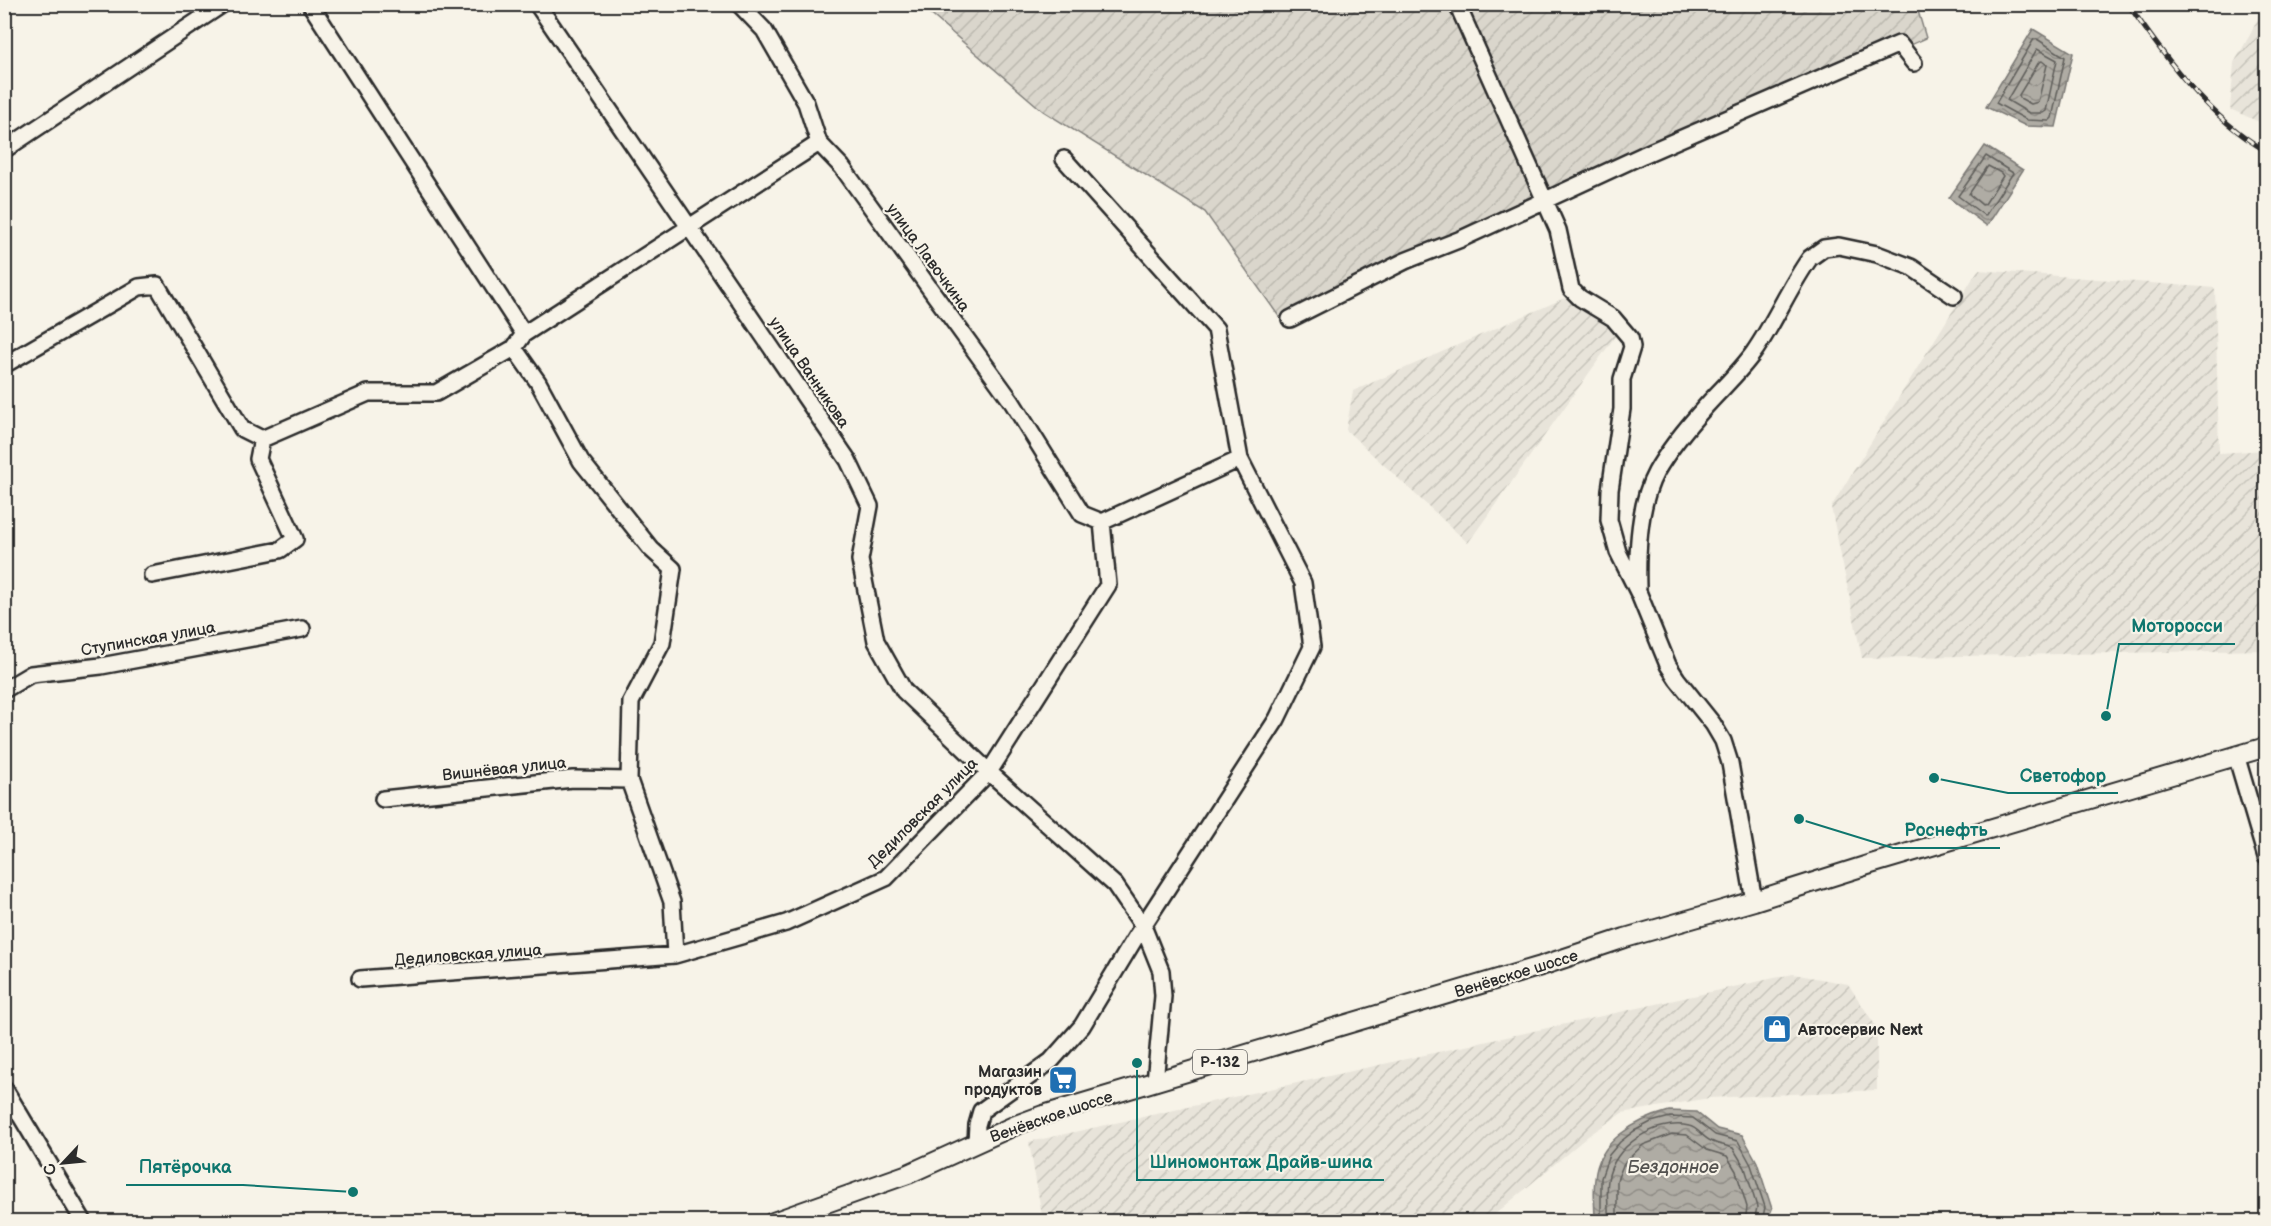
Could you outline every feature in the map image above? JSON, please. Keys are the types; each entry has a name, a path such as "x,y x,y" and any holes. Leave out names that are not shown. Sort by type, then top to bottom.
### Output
{"main road":[{"name":"Венёвское шоссе","path":"772,1221 908,1174 976,1142 1042,1115 2266,747"}],"street":[{"path":"4,150 223,4"},
{"path":"310,4 525,334"},
{"name":"улица Ванникова","path":"537,4 848,460 870,506 860,560 876,641 904,691 989,772 1115,885 1143,926 1161,971 1164,996 1155,1082"},
{"name":"улица Лавочкина","path":"739,4 764,30 806,103 819,143 842,167 1012,402 1082,514 1102,522"},
{"path":"1457,4 1546,200 1558,230 1572,289 1580,298 1613,318 1630,338 1632,347 1622,380 1622,410 1610,490 1609,520 1618,552 1639,594 1668,664 1724,741 1730,763 1754,901"},
{"path":"1290,320 1405,261 1461,239 1643,155 1899,44 1914,63"},
{"path":"262,439 368,393 436,393 514,348 525,334 819,143"},
{"path":"976,1142 977,1125 981,1112 1051,1061 1082,1026 1143,926 1277,719 1312,647 1303,583 1240,459 1216,328 1064,159"},
{"path":"1639,594 1638,569 1643,520 1647,495 1656,473 1704,408 1754,352 1810,258 1824,248 1839,246 1877,255 1911,267 1954,296"},
{"path":"4,365 140,287 158,285 242,429 262,439"},
{"path":"514,348 538,382 581,462 651,549 673,569 662,643 631,702 628,780 672,902 675,955"},
{"path":"152,575 280,550 295,538 258,459 262,439"},
{"path":"1102,522 1240,459"},
{"name":"Дедиловская улица","path":"360,980 675,955 786,922 886,878 989,772 1108,585 1102,522"},
{"name":"Ступинская улица","path":"4,690 31,674 101,666 302,629"},
{"path":"2236,755 2266,857"},
{"name":"Вишнёвая улица","path":"383,799 573,779 628,780"},
{"path":"4,1088 84,1221"}],"shaded area":[{"path":"1916,4 1926,38 1285,325 1205,212 1043,111 920,5"},
{"path":"2266,5 2266,125 2230,109 2234,63"},
{"path":"1978,270 2215,288 2219,453 2266,450 2266,650 1862,658 1831,507"},
{"path":"1567,297 1619,331 1468,543 1346,430 1353,391"},
{"path":"1793,974 1848,984 1877,1028 1877,1090 1709,1098 1622,1113 1588,1136 1487,1221 1043,1221 1029,1142"}],"water":[{"path":"2033,29 2073,53 2056,127 2026,126 1986,107"},
{"path":"1985,146 2023,170 1987,226 1949,198"},
{"name":"Бездонное","path":"1669,1111 1696,1112 1717,1129 1742,1135 1757,1162 1772,1209 1767,1221 1595,1221 1595,1179 1603,1153 1611,1143 1632,1126"}],"railway":[{"path":"2128,4 2173,66 2207,104 2245,137 2266,151"}],"place":[{"name":"Моторосси","path":"2106,716"},
{"name":"Светофор","path":"1934,778"},
{"name":"Роснефть","path":"1799,819"},
{"name":"Автосервис Next","path":"1777,1029"},
{"name":"Шиномонтаж Драйв-шина","path":"1137,1063"},
{"name":"Магазин продуктов","path":"1063,1080"},
{"name":"Пятёрочка","path":"353,1192"}]}
